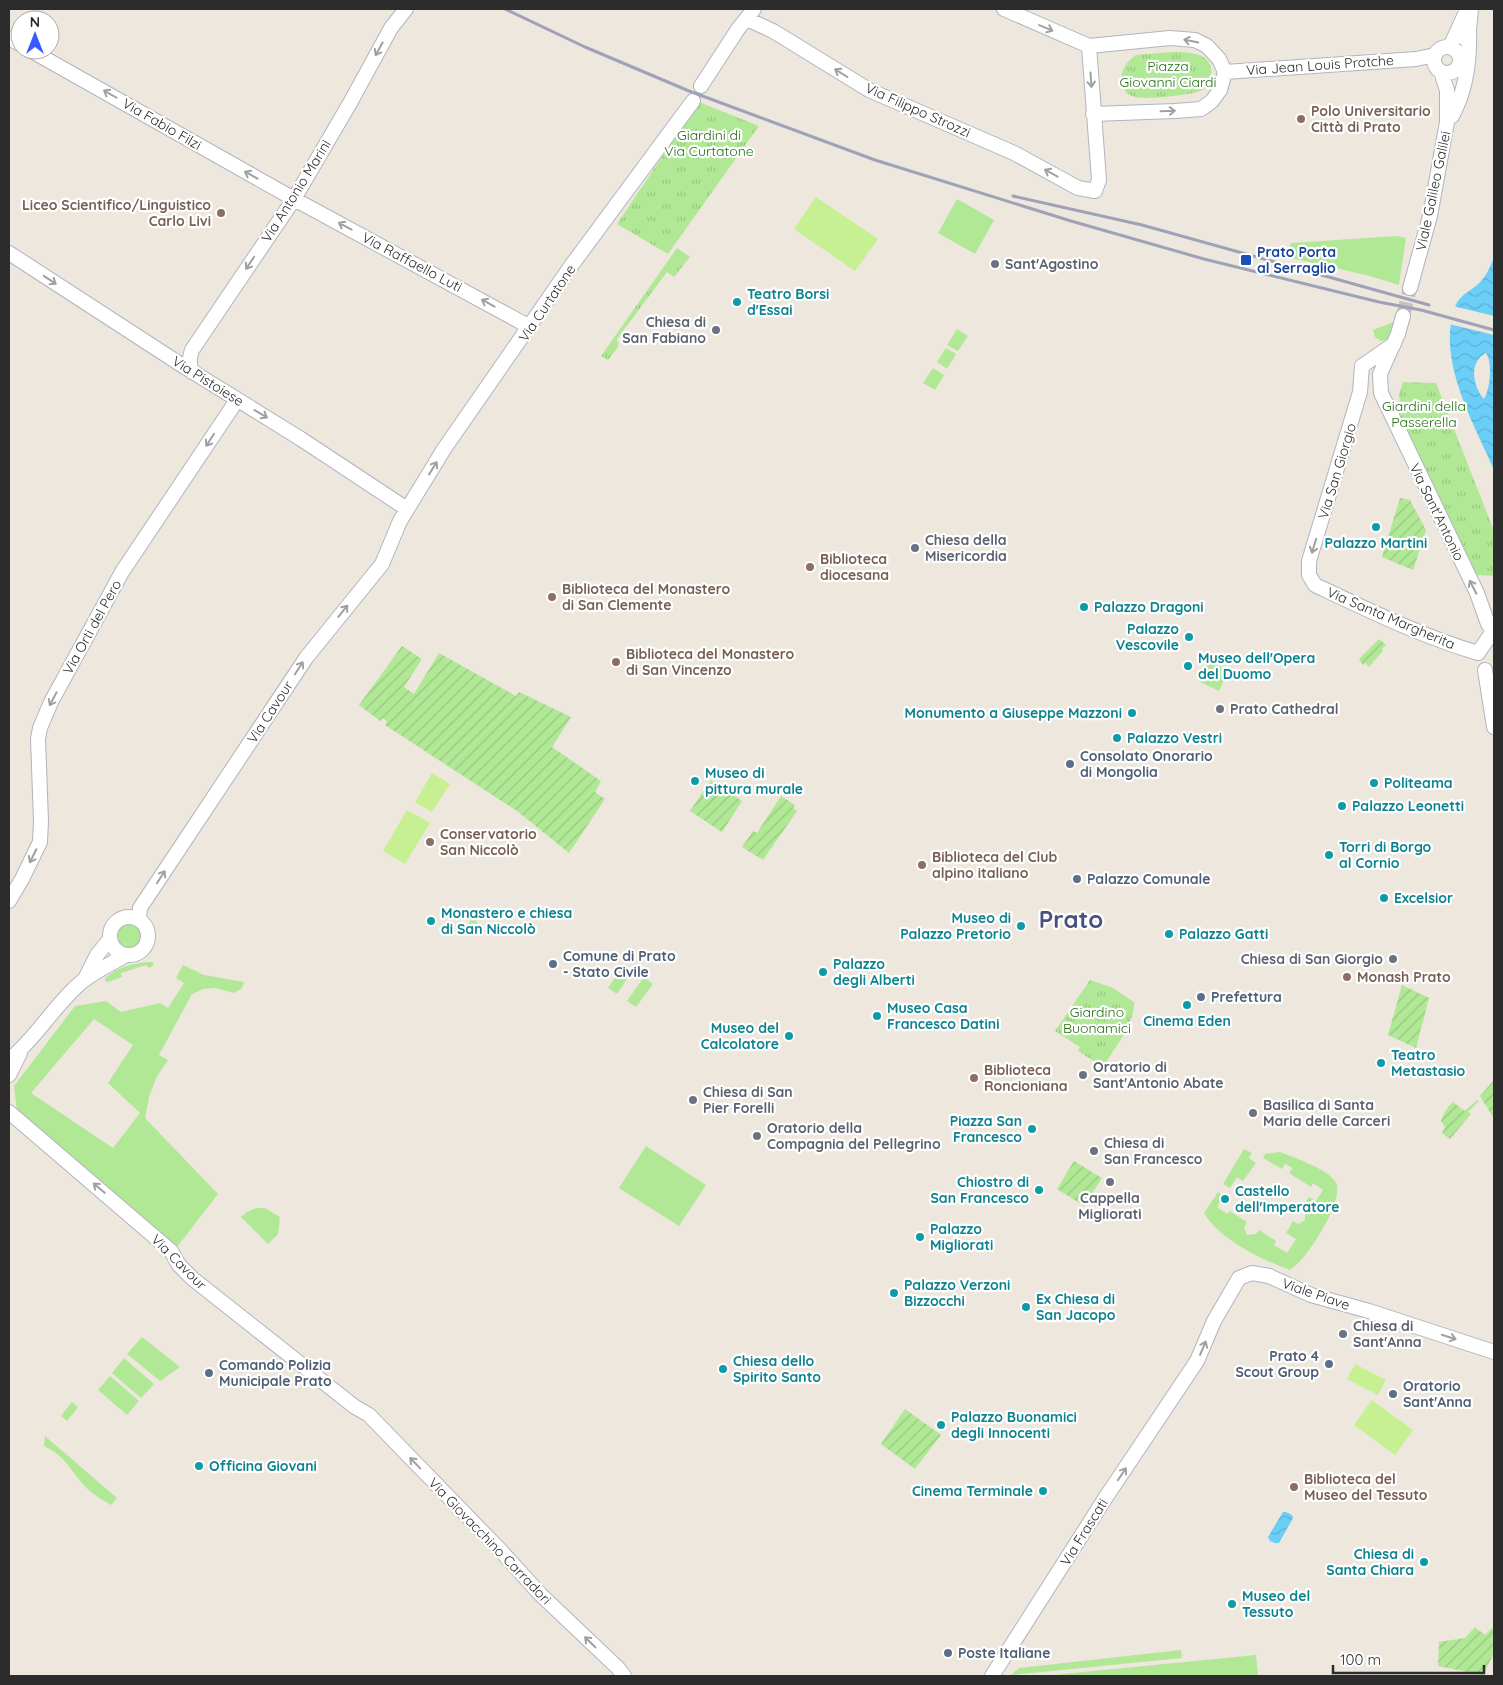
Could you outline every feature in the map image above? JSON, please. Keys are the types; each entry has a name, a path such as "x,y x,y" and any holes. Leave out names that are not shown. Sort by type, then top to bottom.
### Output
{"street":[{"name":"Via Antonio Marini","path":"192,372 189,358 192,350 294,199 350,104 391,28 406,9"},
{"path":"1004,9 1089,46 1170,38 1195,40 1207,46 1219,59 1225,72 1220,90 1212,102 1201,108 1175,111 1093,114 1089,46"},
{"path":"1450,119 1459,104 1468,67 1469,9"},
{"path":"1442,66 1460,64 1455,50 1469,9"},
{"path":"702,86 738,29 750,14"},
{"name":"Via Filippo Strozzi","path":"750,14 773,31 869,90 1014,153 1078,188 1095,191 1099,180 1093,114"},
{"path":"1455,50 1469,30"},
{"path":"1450,119 1447,90 1443,78 1439,50 1444,47 1455,50"},
{"name":"Via Jean Louis Protche","path":"1225,72 1416,59 1442,66"},
{"name":"Via Fabio Filzi","path":"48,60 294,199"},
{"name":"Via Curtatone","path":"406,509 444,449 572,266 693,101"},
{"name":"Viale Galileo Galilei","path":"1410,288 1430,216 1450,119"},
{"name":"Via Raffaello Luti","path":"294,199 530,327"},
{"name":"Via Pistoiese","path":"9,253 192,372 301,438 406,509"},
{"path":"1394,344 1403,316"},
{"name":"Via San Giorgio","path":"1309,575 1310,561 1360,392 1362,366 1394,344"},
{"name":"Via Sant'Antonio","path":"1394,344 1380,374 1381,394 1477,593 1488,624 1493,631 1478,653"},
{"name":"Via Orti del Pero","path":"9,901 40,842 38,739 40,728 51,702 122,572 237,400"},
{"name":"Via Cavour","path":"139,919 140,908 306,658 382,564 406,509"},
{"name":"Via Santa Margherita","path":"1309,575 1315,585 1383,617 1440,641 1478,653"},
{"path":"1478,653 1494,687"},
{"path":"1485,670 1494,727"},
{"path":"9,1075 22,1050 62,1001 84,979 126,955 141,952 147,942 148,932 143,922 128,916 118,920 111,929 110,939 115,950 126,955"},
{"path":"84,979 97,955 110,939"},
{"path":"9,1060 22,1050"},
{"name":"Via Cavour","path":"9,1112 171,1251 179,1266 208,1291 355,1407"},
{"name":"Viale Piave","path":"1252,1273 1269,1276 1311,1294 1494,1352"},
{"name":"Via Frascati","path":"992,1676 1104,1500 1198,1361 1214,1321 1235,1283 1239,1278 1252,1273"},
{"name":"Via Giovacchino Carradori","path":"355,1407 369,1415 392,1438 541,1595 618,1668 624,1676"}],"green space":[{"name":"Piazza Giovanni Ciardi","path":"1171,52 1191,53 1209,62 1211,75 1204,89 1182,95 1149,98 1135,97 1128,94 1121,83 1121,77 1130,59 1136,55"},
{"name":"Giardini di Via Curtatone","path":"699,102 759,126 668,254 617,224"},
{"path":"816,197 878,239 855,271 794,229"},
{"path":"957,199 994,220 975,254 938,233"},
{"path":"1397,236 1406,238 1399,285 1370,276 1287,257 1291,243"},
{"path":"677,248 690,257 674,277 667,272 617,339 618,347 608,360 601,356"},
{"path":"1396,321 1388,339 1381,341 1375,337 1373,330"},
{"path":"957,329 968,336 958,351 947,345"},
{"path":"946,348 956,354 947,369 937,362"},
{"path":"933,368 944,375 935,390 923,383"},
{"name":"Giardini della Passerella","path":"1403,382 1436,383 1494,531 1494,576 1477,575 1401,419 1399,394"},
{"path":"1400,498 1410,500 1426,530 1413,570 1382,557"},
{"path":"1379,639 1386,645 1382,649 1383,651 1369,667 1365,663 1363,665 1359,659"},
{"path":"402,646 422,659 404,687 414,694 439,653 516,696 519,692 571,717 552,747 601,781 595,792 605,799 569,853 517,811 385,725 387,722 383,718 380,721 359,705"},
{"path":"1209,661 1228,671 1219,691 1200,682"},
{"path":"432,773 450,784 432,812 415,802"},
{"path":"711,780 742,801 722,832 690,811"},
{"path":"781,796 795,805 793,808 797,811 763,860 742,847 753,831 757,833"},
{"path":"407,810 430,823 405,864 383,851"},
{"path":"475,913 477,914 477,924 483,931 482,933 468,924"},
{"path":"129,922 139,926 143,936 139,946 129,950 119,946 115,936 119,926"},
{"path":"152,962 154,965 149,968 146,965 121,973 122,977 108,982 105,981 105,978 121,968 137,963"},
{"path":"183,965 204,975 244,982 242,988 234,993 215,988 203,989 192,994 159,1055 168,1060 156,1078 149,1097 145,1118 218,1194 177,1247 17,1111 14,1086 75,1006 106,1001 121,1012 160,1003 168,1008 184,983 176,978","holes":["94,1019 133,1045 108,1083 140,1113 113,1148 31,1093"]},
{"path":"623,965 632,971 617,994 608,988"},
{"path":"644,977 653,984 636,1007 627,1001"},
{"name":"Giardino Buonamici","path":"1090,980 1113,988 1134,1002 1128,1027 1103,1067 1078,1051 1080,1047 1055,1031"},
{"path":"1402,985 1429,998 1416,1048 1388,1035"},
{"path":"1494,1082 1494,1119 1480,1096"},
{"path":"1477,1100 1479,1101 1468,1112 1471,1114 1450,1139 1442,1133 1445,1127 1441,1121 1445,1111 1453,1102 1465,1111"},
{"path":"646,1146 706,1185 679,1226 619,1188"},
{"path":"1244,1149 1252,1153 1249,1158 1256,1163 1243,1181 1237,1177 1230,1188 1223,1184"},
{"path":"1280,1152 1325,1172 1335,1181 1337,1188 1336,1198 1327,1222 1306,1254 1290,1270 1242,1248 1220,1232 1204,1213 1218,1192 1223,1196 1217,1207 1227,1214 1230,1211 1247,1222 1244,1227 1247,1235 1256,1234 1259,1230 1276,1241 1274,1245 1287,1253 1296,1239 1286,1233 1293,1221 1298,1224 1305,1220 1305,1212 1301,1210 1309,1197 1316,1201 1323,1190 1313,1183 1311,1187 1289,1173 1293,1168 1285,1164 1282,1169 1263,1158 1265,1154"},
{"path":"1074,1161 1102,1178 1084,1206 1057,1189"},
{"path":"256,1208 265,1208 280,1217 278,1234 268,1244 241,1217"},
{"path":"142,1337 180,1367 160,1381 127,1354"},
{"path":"124,1358 154,1384 141,1398 112,1373"},
{"path":"1355,1364 1386,1380 1378,1395 1347,1379"},
{"path":"110,1376 139,1401 127,1415 98,1390"},
{"path":"1372,1400 1413,1430 1395,1455 1354,1425"},
{"path":"72,1402 78,1407 67,1421 61,1416"},
{"path":"905,1409 941,1435 915,1469 881,1444"},
{"path":"45,1436 117,1498 111,1505 89,1490 62,1458 44,1446"},
{"path":"1475,1627 1485,1635 1492,1628 1494,1629 1494,1653 1483,1675 1438,1666 1439,1642 1465,1638"},
{"path":"1181,1650 1182,1658 1002,1676 1011,1675 1019,1668"},
{"path":"1256,1655 1258,1676 1043,1676"}],"water":[{"path":"1494,257 1494,470 1460,391 1450,348 1450,327 1457,302 1482,280","holes":["1486,353 1490,376 1484,399 1477,388 1474,375 1480,357"]},
{"path":"1283,1512 1292,1515 1293,1518 1279,1543 1275,1543 1270,1541 1268,1537"}],"pier":[{"path":"1453,306 1494,316 1494,335 1449,324"}],"tunnel":[{"path":"1403,316 1410,288"}],"railway":[{"path":"505,9 585,47 689,91 875,160 1071,221 1204,259 1379,302 1421,310 1494,330"},
{"path":"1013,196 1142,225 1429,305"}],"place":[{"name":"Polo Universitario Città di Prato","path":"1301,119"},
{"name":"Liceo Scientifico/Linguistico Carlo Livi","path":"221,213"},
{"name":"Prato Porta al Serraglio","path":"1246,260"},
{"name":"Sant'Agostino","path":"995,264"},
{"name":"Teatro Borsi d'Essai","path":"737,302"},
{"name":"Chiesa di San Fabiano","path":"716,330"},
{"name":"Palazzo Martini","path":"1376,527"},
{"name":"Chiesa della Misericordia","path":"915,548"},
{"name":"Biblioteca diocesana","path":"810,567"},
{"name":"Biblioteca del Monastero di San Clemente","path":"552,597"},
{"name":"Palazzo Dragoni","path":"1084,607"},
{"name":"Palazzo Vescovile","path":"1189,637"},
{"name":"Biblioteca del Monastero di San Vincenzo","path":"616,662"},
{"name":"Museo dell'Opera del Duomo","path":"1188,666"},
{"name":"Prato Cathedral","path":"1220,709"},
{"name":"Monumento a Giuseppe Mazzoni","path":"1132,713"},
{"name":"Palazzo Vestri","path":"1117,738"},
{"name":"Consolato Onorario di Mongolia","path":"1070,764"},
{"name":"Museo di pittura murale","path":"695,781"},
{"name":"Politeama","path":"1374,783"},
{"name":"Palazzo Leonetti","path":"1342,806"},
{"name":"Conservatorio San Niccolò","path":"430,842"},
{"name":"Torri di Borgo al Cornio","path":"1329,855"},
{"name":"Biblioteca del Club alpino italiano","path":"922,865"},
{"name":"Palazzo Comunale","path":"1077,879"},
{"name":"Excelsior","path":"1384,898"},
{"name":"Monastero e chiesa di San Niccolò","path":"431,921"},
{"name":"Museo di Palazzo Pretorio","path":"1021,926"},
{"name":"Palazzo Gatti","path":"1169,934"},
{"name":"Chiesa di San Giorgio","path":"1393,959"},
{"name":"Comune di Prato - Stato Civile","path":"553,964"},
{"name":"Palazzo degli Alberti","path":"823,972"},
{"name":"Monash Prato","path":"1347,977"},
{"name":"Prefettura","path":"1201,997"},
{"name":"Cinema Eden","path":"1187,1005"},
{"name":"Museo Casa Francesco Datini","path":"877,1016"},
{"name":"Museo del Calcolatore","path":"789,1036"},
{"name":"Teatro Metastasio","path":"1381,1063"},
{"name":"Oratorio di Sant'Antonio Abate","path":"1083,1075"},
{"name":"Biblioteca Roncioniana","path":"974,1078"},
{"name":"Chiesa di San Pier Forelli","path":"693,1100"},
{"name":"Basilica di Santa Maria delle Carceri","path":"1253,1113"},
{"name":"Piazza San Francesco","path":"1032,1129"},
{"name":"Oratorio della Compagnia del Pellegrino","path":"757,1136"},
{"name":"Chiesa di San Francesco","path":"1094,1151"},
{"name":"Cappella Migliorati","path":"1110,1182"},
{"name":"Chiostro di San Francesco","path":"1039,1190"},
{"name":"Castello dell'Imperatore","path":"1225,1199"},
{"name":"Palazzo Migliorati","path":"920,1237"},
{"name":"Palazzo Verzoni Bizzocchi","path":"894,1293"},
{"name":"Ex Chiesa di San Jacopo","path":"1026,1307"},
{"name":"Chiesa di Sant'Anna","path":"1343,1334"},
{"name":"Prato 4 Scout Group","path":"1329,1364"},
{"name":"Chiesa dello Spirito Santo","path":"723,1369"},
{"name":"Comando Polizia Municipale Prato","path":"209,1373"},
{"name":"Oratorio Sant'Anna","path":"1393,1394"},
{"name":"Palazzo Buonamici degli Innocenti","path":"941,1425"},
{"name":"Officina Giovani","path":"199,1466"},
{"name":"Biblioteca del Museo del Tessuto","path":"1294,1487"},
{"name":"Cinema Terminale","path":"1043,1491"},
{"name":"Chiesa di Santa Chiara","path":"1424,1562"},
{"name":"Museo del Tessuto","path":"1232,1604"},
{"name":"Poste Italiane","path":"948,1653"}],"district":[{"name":"Prato","path":"1071,919"}]}
